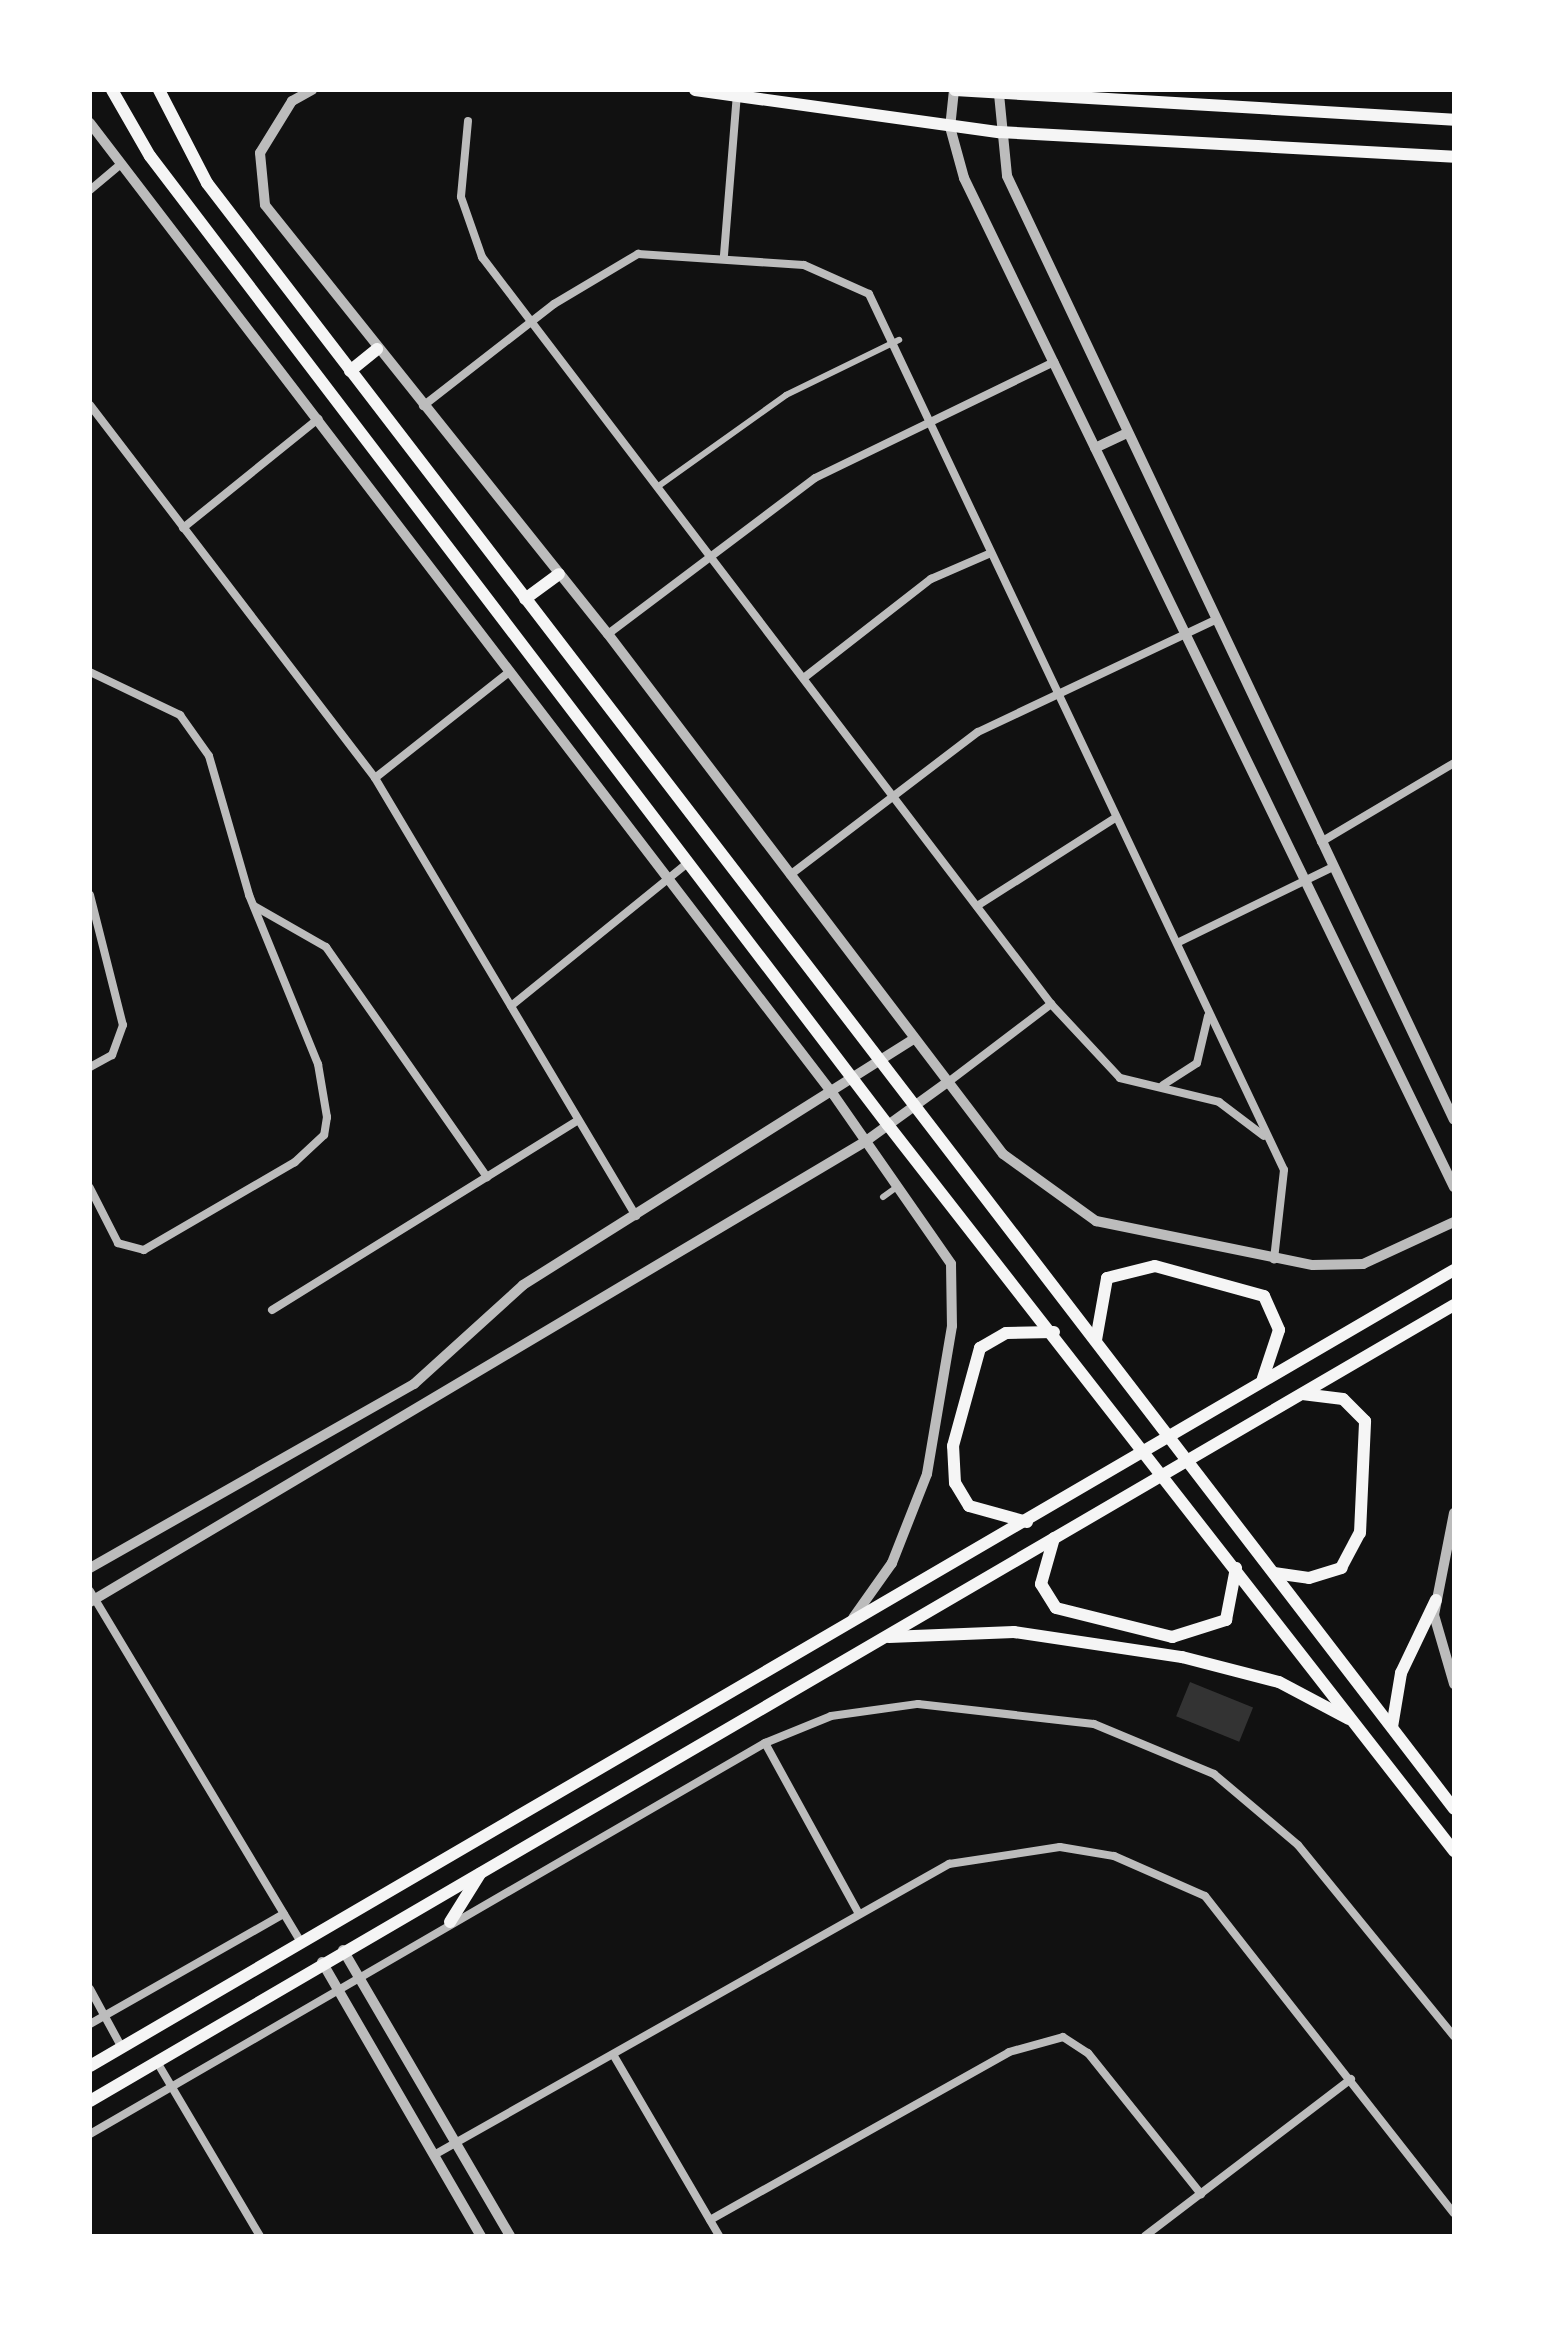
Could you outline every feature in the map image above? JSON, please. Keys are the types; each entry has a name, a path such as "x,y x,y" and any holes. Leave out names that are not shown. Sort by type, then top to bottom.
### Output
{"main road":[{"path":"112,90 150,156 888,1125 1191,1506 1454,1850"},
{"path":"159,90 207,183 1454,1809"},
{"path":"695,90 999,132 1454,158"},
{"path":"954,90 1171,96 1454,120"},
{"path":"350,370 377,349"},
{"path":"524,599 558,574"},
{"path":"1097,1342 1107,1278 1155,1266 1264,1296 1279,1330 1262,1380"},
{"path":"90,2066 329,1930 852,1619 1030,1522 1262,1380 1454,1270"},
{"path":"90,2101 322,1962 1454,1305"},
{"path":"1030,1522 968,1506 955,1483 952,1446 980,1348 1006,1332 1054,1332"},
{"path":"1272,1572 1331,1573 1360,1532 1365,1421 1344,1399 1302,1394"},
{"path":"1054,1538 1041,1584 1056,1608 1172,1637 1226,1620 1236,1565"},
{"path":"1392,1727 1401,1673 1436,1600"},
{"path":"881,1638 1014,1632 1182,1657 1280,1682 1363,1730"},
{"path":"450,1922 482,1871"},
{"path":"322,1962 329,1930"}],"street":[{"path":"312,90 268,135 259,188 377,349 608,634 1002,1154 1096,1220 1274,1259 1363,1264 1454,1222"},
{"path":"954,90 950,127 964,178 1454,1187"},
{"path":"724,255 736,94"},
{"path":"1000,94 999,132 1007,176 1125,434 1454,1120"},
{"path":"468,120 467,229 1052,1004 1120,1078 1219,1102 1271,1142"},
{"path":"90,123 834,1094 950,1264 952,1326 918,1503 892,1563 852,1619"},
{"path":"90,190 120,165"},
{"path":"422,406 534,319 625,258 724,255 841,276 870,294 899,340 991,552 1115,818 1180,942 1271,1142 1285,1193 1274,1259"},
{"path":"660,485 786,396 899,340"},
{"path":"608,634 710,552 815,478 932,416 1056,361"},
{"path":"90,405 375,778 512,1006 574,1122 636,1216"},
{"path":"183,528 318,419"},
{"path":"1096,448 1125,434"},
{"path":"805,677 931,580 991,552"},
{"path":"790,876 893,794 1056,690 1215,620"},
{"path":"90,672 180,715 198,738 254,906 318,1064 324,1136 144,1250 118,1243 90,1188"},
{"path":"375,778 508,673"},
{"path":"1321,842 1454,763"},
{"path":"977,906 1115,818"},
{"path":"512,1006 689,862"},
{"path":"1180,942 1333,867"},
{"path":"90,895 123,1025 112,1056 90,1067"},
{"path":"254,906 326,947 487,1176"},
{"path":"303,1945 92,1597 866,1140 1052,1004"},
{"path":"1159,1086 1197,1063 1206,1006"},
{"path":"90,1568 414,1384 524,1285 855,1081 912,1040"},
{"path":"272,1310 574,1122"},
{"path":"883,1197 899,1186"},
{"path":"1454,1513 1436,1600 1438,1646 1454,1684"},
{"path":"90,2134 765,1743 831,1716 918,1704 1062,1717 1151,1742 1273,1820 1454,2036"},
{"path":"765,1743 859,1914"},
{"path":"434,2155 949,1864 1007,1848 1060,1847 1144,1866 1205,1896 1454,2213"},
{"path":"90,2024 284,1914"},
{"path":"343,1950 510,2236"},
{"path":"322,1962 481,2236"},
{"path":"90,1989 122,2048"},
{"path":"710,2220 1009,2052 1064,2036 1088,2054 1201,2194"},
{"path":"614,2056 718,2236"},
{"path":"157,2062 260,2236"},
{"path":"1145,2236 1351,2080"}],"shaded area":[{"path":"1190,1682 1253,1707 1239,1742 1176,1716"}]}
